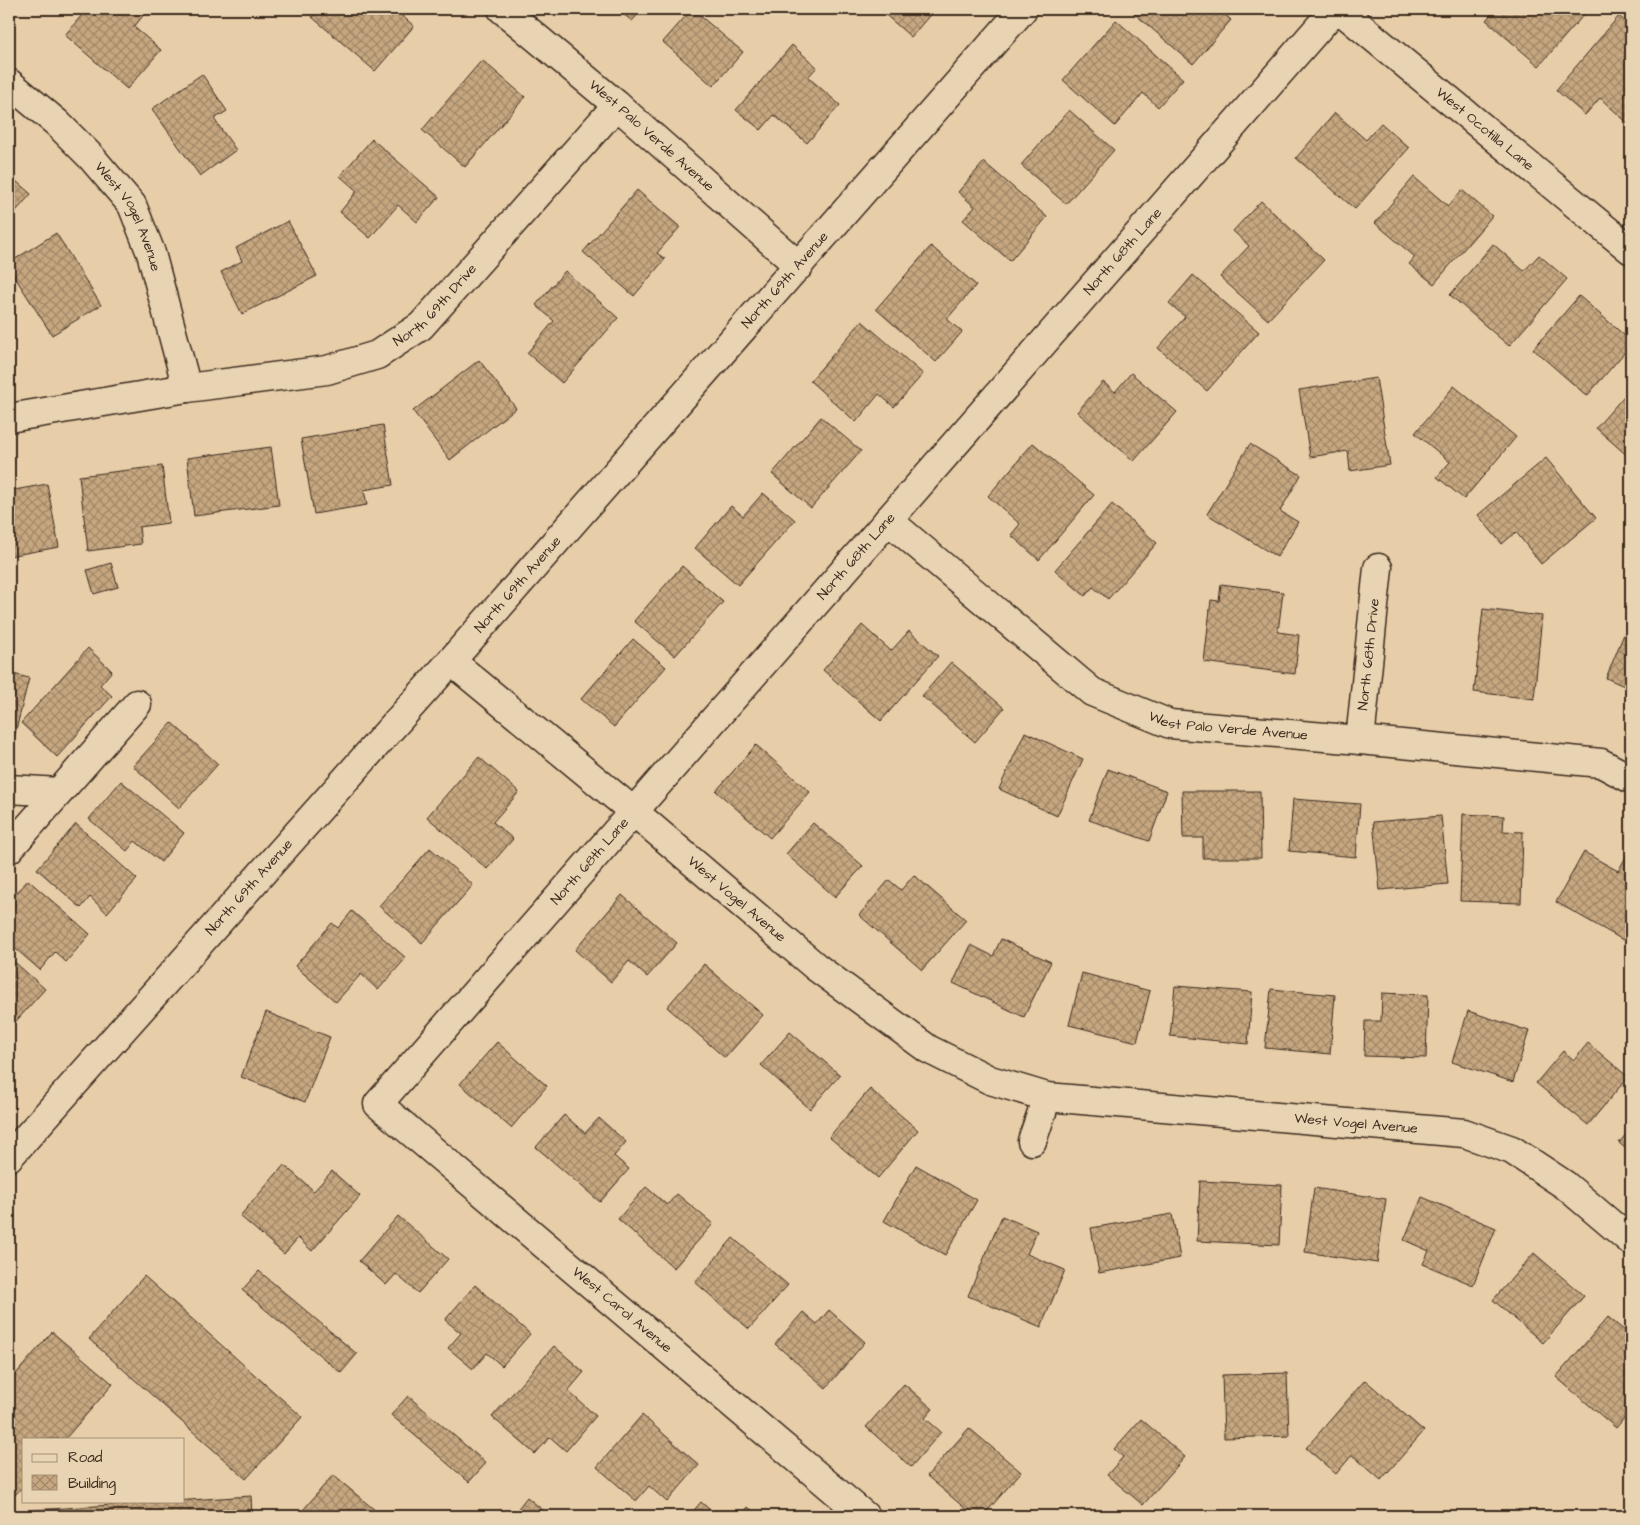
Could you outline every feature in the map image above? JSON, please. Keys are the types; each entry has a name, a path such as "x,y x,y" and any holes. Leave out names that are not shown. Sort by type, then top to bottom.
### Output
{"street":[{"name":"West Palo Verde Avenue","path":"502,9 617,105 799,266"},
{"name":"North 69th Avenue","path":"9,1156 451,661 1023,9"},
{"name":"North 68th Lane","path":"378,1104 1335,9"},
{"name":"West Ocotilla Lane","path":"1339,9 1631,250"},
{"name":"West Vogel Avenue","path":"9,83 57,123 91,157 132,205 151,253 187,388"},
{"name":"North 69th Drive","path":"9,418 187,388 327,370 377,355 421,326 617,105"},
{"name":"West Palo Verde Avenue","path":"888,520 1092,692 1170,724 1601,763 1631,779"},
{"name":"North 68th Drive","path":"1360,740 1378,568"},
{"name":"West Vogel Avenue","path":"451,661 816,967 928,1049 990,1080 1047,1097 1464,1133 1512,1150 1565,1185 1631,1241"},
{"path":"9,849 137,704"},
{"path":"9,789 59,792"},
{"path":"1032,1141 1047,1097"},
{"name":"West Carol Avenue","path":"378,1104 865,1516"}],"building":[{"path":"87,9 140,9 145,13 134,27 161,50 127,89 65,35"},
{"path":"319,9 394,9 414,26 375,71 312,17"},
{"path":"617,9 643,9 632,21"},
{"path":"692,9 743,52 713,86 663,42"},
{"path":"879,9 935,9 911,37"},
{"path":"1129,9 1219,9 1231,20 1193,64"},
{"path":"1496,9 1588,10 1539,66 1486,20"},
{"path":"1619,16 1631,27 1631,126 1600,98 1585,115 1556,90"},
{"path":"1116,20 1183,79 1158,107 1143,93 1115,126 1063,80"},
{"path":"792,45 817,67 808,77 840,105 807,143 774,115 761,130 736,110"},
{"path":"482,60 525,97 465,167 422,130"},
{"path":"202,74 227,111 214,119 236,150 200,176 152,109"},
{"path":"1069,110 1114,150 1066,204 1021,165"},
{"path":"1335,113 1366,140 1381,123 1409,148 1355,209 1296,158"},
{"path":"372,139 439,197 417,222 398,205 370,238 340,212 357,191 340,176"},
{"path":"984,162 1047,217 1010,261 963,220 975,207 958,192"},
{"path":"9,175 31,194 9,219"},
{"path":"1414,177 1448,206 1462,190 1492,216 1434,284 1409,264 1415,257 1375,223"},
{"path":"637,190 680,227 657,253 665,259 634,296 583,252"},
{"path":"1261,201 1324,260 1268,320 1220,277 1249,246 1233,231"},
{"path":"288,221 317,276 242,314 221,272 242,261 236,248"},
{"path":"56,233 101,305 52,335 9,268 9,263"},
{"path":"1493,244 1524,271 1539,255 1567,279 1509,346 1450,295"},
{"path":"931,246 976,285 947,319 962,332 936,362 876,309"},
{"path":"565,271 618,318 562,383 527,353 554,321 536,305"},
{"path":"1193,275 1259,332 1207,391 1158,348 1185,317 1169,303"},
{"path":"1579,296 1631,341 1631,345 1587,396 1533,349"},
{"path":"862,321 923,374 894,407 879,394 856,422 810,381"},
{"path":"479,360 516,408 450,460 413,411"},
{"path":"1131,373 1177,412 1134,461 1077,412 1103,382 1115,392"},
{"path":"1376,378 1390,465 1350,471 1348,451 1310,457 1299,390"},
{"path":"1454,386 1516,437 1464,499 1437,477 1450,462 1415,433"},
{"path":"1631,388 1631,459 1596,428"},
{"path":"821,417 861,451 811,508 772,474"},
{"path":"383,425 393,485 364,490 367,505 314,514 301,439"},
{"path":"1033,443 1094,495 1039,560 1011,535 1020,524 988,496"},
{"path":"1250,444 1301,475 1280,511 1298,522 1277,557 1207,514"},
{"path":"271,447 279,505 194,516 187,458"},
{"path":"1546,458 1596,518 1541,564 1516,532 1502,544 1478,515"},
{"path":"162,466 169,523 139,527 141,544 88,551 79,476"},
{"path":"47,484 59,547 9,556 9,491"},
{"path":"763,493 795,520 738,585 695,548 731,506 743,516"},
{"path":"1112,504 1157,543 1108,599 1093,587 1085,596 1055,570"},
{"path":"111,563 118,587 94,594 87,570"},
{"path":"682,566 723,602 675,656 634,621"},
{"path":"1221,584 1283,592 1278,632 1299,635 1295,674 1204,662 1211,600 1219,601"},
{"path":"1483,609 1542,616 1534,699 1474,692"},
{"path":"1631,617 1631,689 1606,678"},
{"path":"862,625 891,651 909,631 938,656 881,721 823,670"},
{"path":"633,639 666,667 614,727 581,699"},
{"path":"88,648 112,671 100,685 112,696 57,757 21,723"},
{"path":"951,662 1004,708 975,742 922,696"},
{"path":"9,673 29,678 9,758"},
{"path":"172,723 218,764 179,808 133,766"},
{"path":"1025,732 1083,759 1057,816 999,789"},
{"path":"756,745 810,792 770,838 716,791"},
{"path":"479,757 519,792 493,822 513,839 487,869 427,817"},
{"path":"1108,769 1167,791 1149,841 1089,820"},
{"path":"121,781 184,833 161,862 135,841 127,851 89,819"},
{"path":"1182,791 1260,791 1261,858 1203,858 1203,838 1183,838"},
{"path":"1293,799 1360,804 1356,857 1289,851"},
{"path":"1463,814 1504,816 1503,831 1523,832 1521,903 1460,901"},
{"path":"1441,816 1448,884 1380,890 1373,822"},
{"path":"813,823 863,866 835,897 786,854"},
{"path":"76,824 137,879 107,913 90,897 81,908 37,869"},
{"path":"430,848 473,885 422,943 379,906"},
{"path":"1630,850 1631,926 1623,940 1556,902 1584,852 1618,871"},
{"path":"914,875 966,920 922,970 859,915 889,880 901,890"},
{"path":"28,880 90,934 66,962 55,952 40,970 9,943 9,901"},
{"path":"622,895 677,943 647,977 629,961 611,982 575,950"},
{"path":"352,911 406,958 378,990 361,974 336,1002 295,966 332,923 338,928"},
{"path":"1001,939 1051,962 1024,1017 953,983 971,945 993,956"},
{"path":"9,957 45,989 9,1029"},
{"path":"704,964 763,1015 725,1058 667,1007"},
{"path":"1082,973 1150,991 1137,1042 1069,1025"},
{"path":"1175,986 1252,992 1248,1044 1170,1036"},
{"path":"1271,989 1335,995 1330,1054 1265,1048"},
{"path":"1382,993 1428,995 1426,1058 1364,1056 1365,1021 1381,1021"},
{"path":"1468,1011 1529,1031 1513,1082 1452,1062"},
{"path":"266,1012 330,1037 305,1102 241,1077"},
{"path":"790,1032 840,1075 810,1109 761,1065"},
{"path":"497,1042 547,1086 511,1128 460,1084"},
{"path":"1588,1043 1628,1077 1588,1125 1536,1083 1563,1051 1574,1060"},
{"path":"870,1089 918,1130 878,1178 829,1137"},
{"path":"564,1115 585,1133 599,1118 626,1142 614,1156 629,1169 600,1202 536,1147"},
{"path":"1631,1128 1631,1153 1619,1143"},
{"path":"284,1165 314,1191 332,1171 360,1196 312,1251 298,1238 284,1254 240,1216"},
{"path":"916,1165 977,1200 945,1255 884,1221"},
{"path":"1200,1181 1282,1185 1279,1245 1197,1241"},
{"path":"646,1187 667,1205 677,1194 713,1224 674,1268 618,1219"},
{"path":"1314,1188 1386,1199 1377,1263 1305,1252"},
{"path":"1422,1197 1496,1228 1473,1285 1423,1264 1429,1251 1404,1240"},
{"path":"1172,1214 1180,1258 1099,1273 1091,1228"},
{"path":"398,1216 448,1259 418,1293 396,1274 386,1285 359,1261"},
{"path":"1002,1216 1037,1231 1027,1254 1065,1270 1041,1327 968,1296"},
{"path":"733,1238 788,1285 749,1329 695,1282"},
{"path":"1534,1253 1584,1296 1543,1343 1493,1300"},
{"path":"259,1271 357,1354 341,1373 242,1290"},
{"path":"144,1276 302,1417 246,1479 89,1339"},
{"path":"475,1285 530,1334 502,1366 487,1353 473,1369 448,1348 461,1333 445,1320"},
{"path":"829,1310 865,1342 826,1388 775,1344 803,1312 817,1324"},
{"path":"1608,1317 1631,1336 1631,1410 1616,1428 1556,1377"},
{"path":"52,1332 113,1384 66,1438 22,1438 22,1487 9,1499 9,1382"},
{"path":"554,1346 584,1372 568,1391 596,1416 566,1451 550,1437 535,1454 492,1417"},
{"path":"1287,1373 1289,1436 1224,1438 1222,1375"},
{"path":"1365,1380 1424,1431 1381,1480 1352,1455 1336,1474 1306,1448"},
{"path":"904,1384 933,1409 925,1418 941,1432 911,1467 866,1427"},
{"path":"408,1396 486,1463 469,1482 391,1415"},
{"path":"642,1415 699,1465 667,1502 649,1486 636,1501 597,1467"},
{"path":"1141,1419 1185,1457 1143,1505 1107,1475 1123,1457 1114,1449"},
{"path":"969,1428 1021,1472 983,1516 974,1516 927,1476"},
{"path":"333,1475 382,1516 298,1516"},
{"path":"251,1496 252,1516 35,1516 34,1510 185,1502 185,1500"},
{"path":"527,1497 550,1516 512,1516"},
{"path":"701,1502 717,1516 689,1516"},
{"path":"748,1507 759,1516 741,1516"}]}
